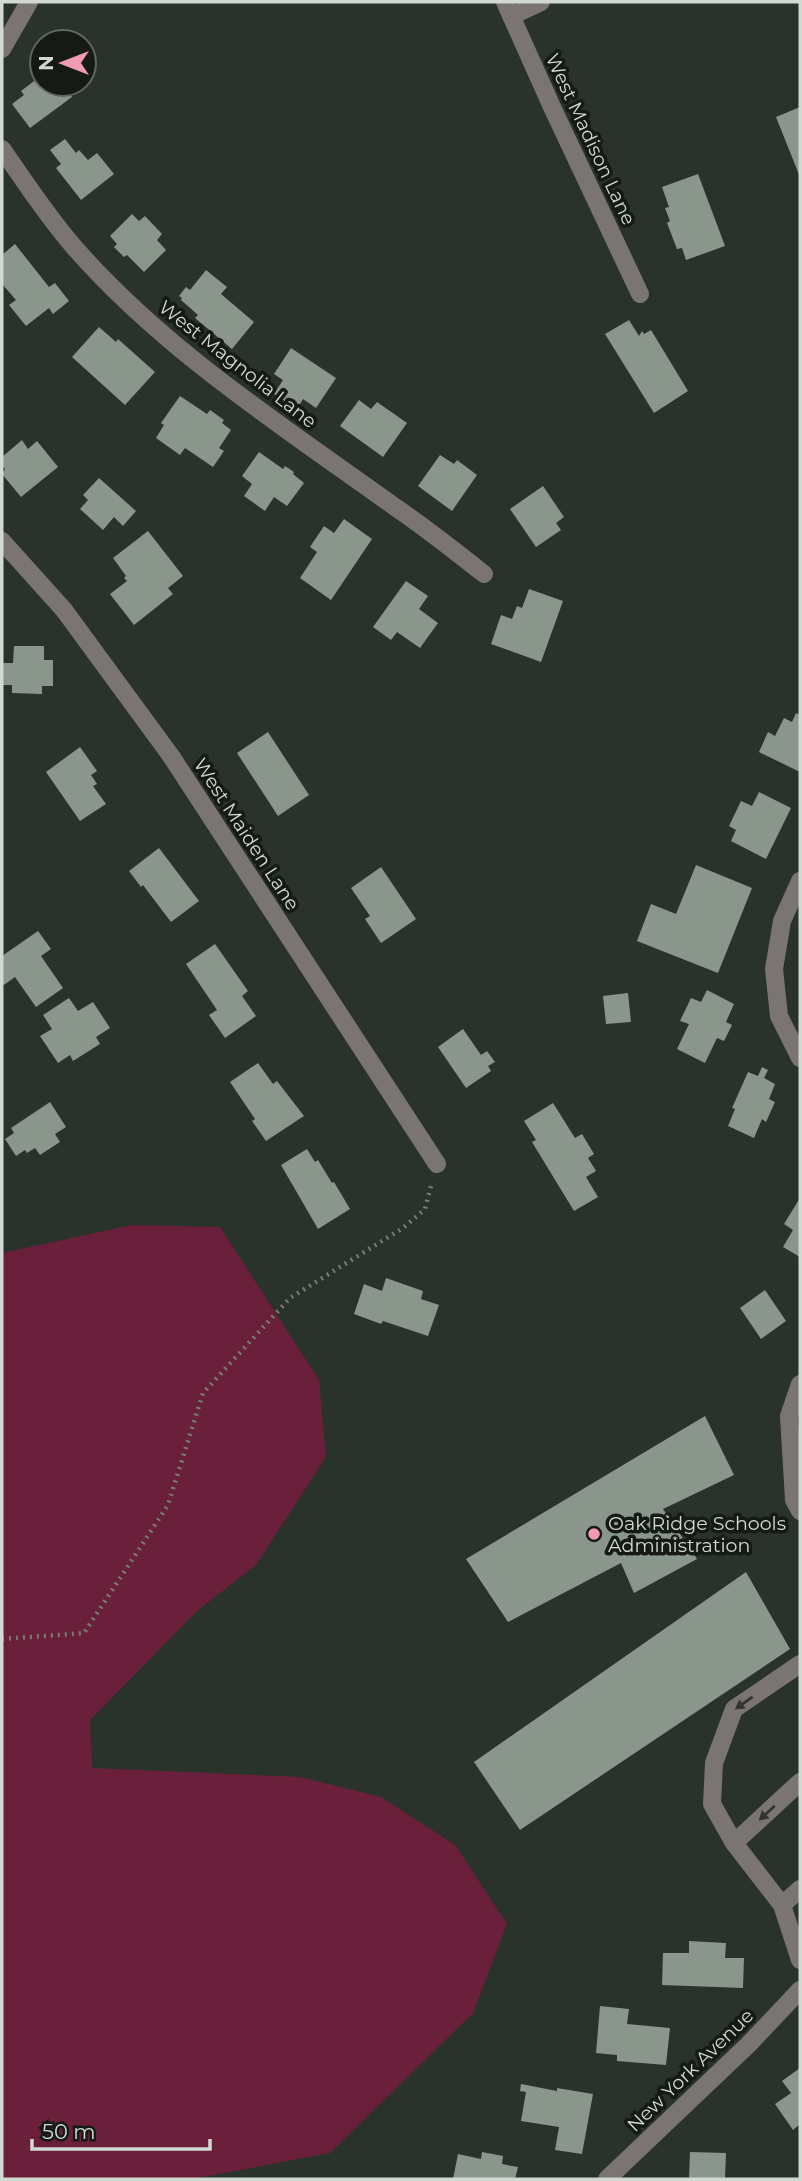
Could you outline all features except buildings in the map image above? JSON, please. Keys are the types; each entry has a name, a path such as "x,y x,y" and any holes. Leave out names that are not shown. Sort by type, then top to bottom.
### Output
{"street":[{"path":"2,49 29,2"},
{"path":"508,9 541,2"},
{"name":"West Madison Lane","path":"508,9 640,294"},
{"name":"West Magnolia Lane","path":"2,149 75,247 143,316 208,372 286,431 485,574"},
{"name":"West Maiden Lane","path":"2,541 64,610 171,756 437,1164"},
{"path":"800,881 782,921 774,969 779,1016 800,1058"},
{"path":"800,1384 789,1416 794,1500 800,1511"},
{"path":"800,1664 734,1709 714,1763 712,1804 734,1843 782,1906 800,1960"},
{"path":"734,1843 800,1782"},
{"path":"782,1906 800,1889"},
{"name":"New York Avenue","path":"607,2179 749,2043 800,1990"}],"path":[{"path":"2,1639 85,1633 168,1505 204,1393 290,1298 403,1228 425,1209 437,1164"}],"shaded area":[{"path":"132,1225 220,1227 319,1380 326,1457 256,1565 198,1610 90,1720 92,1768 300,1777 381,1797 455,1845 507,1924 473,2013 330,2153 192,2179 2,2179 2,1253"}],"place":[{"name":"Oak Ridge Schools Administration","path":"594,1534"}]}
